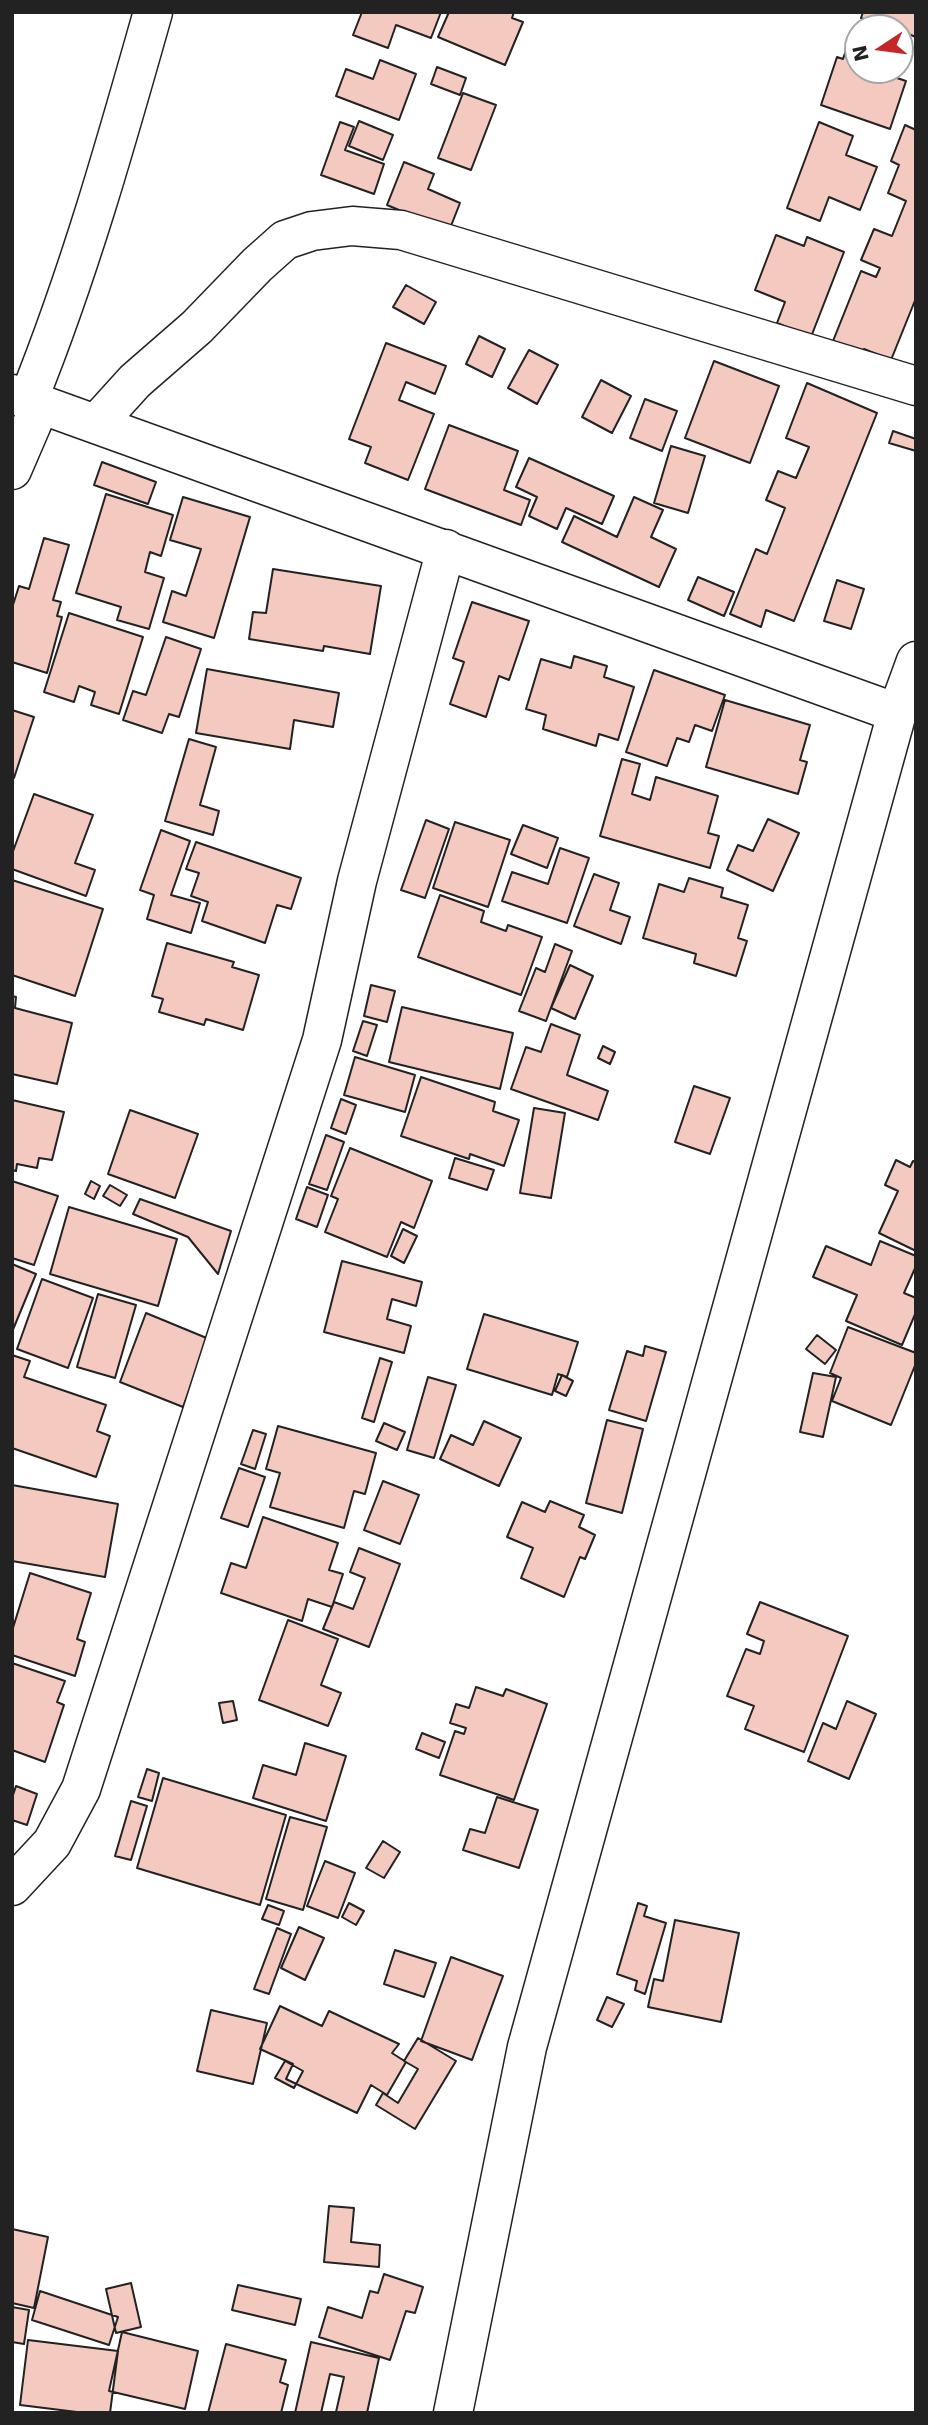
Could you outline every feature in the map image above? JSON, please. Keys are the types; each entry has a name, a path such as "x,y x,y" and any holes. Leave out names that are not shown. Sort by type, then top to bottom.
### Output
{"street":[{"path":"12,470 27,400 59,323 108,171 153,12"},
{"path":"96,424 135,381 197,327 285,240 312,231 352,226 401,230 916,386"},
{"path":"27,400 897,713"},
{"path":"12,1886 52,1843 81,1790 215,1379 322,1040 357,881 446,550"},
{"path":"453,2413 527,2047 897,713 916,661"}],"building":[{"path":"362,12 441,12 431,38 396,25 388,48 353,35"},
{"path":"449,12 514,12 512,18 523,22 505,65 438,37"},
{"path":"916,12 916,37 914,14 862,14"},
{"path":"844,56 844,84 905,84 890,129 821,105 837,57 843,59"},
{"path":"380,60 416,74 399,120 336,96 346,69 373,79"},
{"path":"437,67 466,78 460,95 431,84"},
{"path":"463,93 496,105 471,170 438,158"},
{"path":"359,121 393,135 383,160 349,146"},
{"path":"340,122 354,127 345,150 384,164 374,194 321,175"},
{"path":"819,122 853,136 846,155 877,167 860,210 829,197 820,221 787,208"},
{"path":"905,125 916,130 916,298 891,360 833,341 861,271 876,277 880,268 861,260 874,229 892,236 906,201 888,193 899,165 891,161"},
{"path":"404,162 434,174 428,189 460,203 449,231 387,205"},
{"path":"776,235 804,246 807,237 844,252 811,337 777,323 785,302 755,290"},
{"path":"406,285 436,302 424,324 393,307"},
{"path":"479,336 505,349 492,377 466,364"},
{"path":"386,343 446,366 435,394 406,382 399,400 434,414 408,480 365,463 371,447 349,439"},
{"path":"529,350 558,365 537,404 508,388"},
{"path":"714,361 779,386 750,463 685,438"},
{"path":"601,380 631,396 612,433 582,417"},
{"path":"807,383 877,413 794,621 766,610 761,627 730,614 756,549 767,554 785,508 766,500 778,471 796,478 809,447 786,438"},
{"path":"645,399 677,411 662,451 630,438"},
{"path":"449,425 518,451 504,490 530,500 521,525 425,489"},
{"path":"893,431 916,439 916,451 889,443"},
{"path":"671,446 705,456 688,513 654,503"},
{"path":"529,458 614,496 602,524 566,508 557,529 529,516 537,497 516,487"},
{"path":"102,462 156,482 148,504 94,485"},
{"path":"106,494 173,515 161,556 150,552 145,572 164,578 149,629 117,620 121,607 76,593"},
{"path":"183,497 250,517 214,638 163,622 172,591 186,596 201,549 170,540"},
{"path":"634,497 663,510 651,537 676,549 659,587 562,542 574,516 617,537"},
{"path":"44,538 69,545 53,600 61,602 57,616 62,617 47,673 12,662 12,608 19,586 29,589"},
{"path":"273,569 381,586 370,654 324,646 323,651 249,639 253,612 266,613"},
{"path":"698,577 734,592 724,616 688,600"},
{"path":"837,580 864,589 851,629 824,621"},
{"path":"472,602 529,621 509,680 499,676 486,717 450,704 464,662 453,658"},
{"path":"69,613 143,637 119,714 91,705 95,692 79,686 74,702 44,692"},
{"path":"166,637 201,649 179,717 169,714 162,733 123,720 133,691 146,695"},
{"path":"574,656 607,666 604,677 634,687 618,740 599,734 596,746 543,729 546,715 526,709 541,659 571,668"},
{"path":"207,669 339,693 333,727 294,720 290,749 196,733"},
{"path":"654,670 725,695 712,731 695,725 689,742 677,738 667,766 626,752"},
{"path":"725,700 810,725 800,760 807,762 798,794 706,767"},
{"path":"12,710 34,717 14,778 12,778"},
{"path":"189,739 216,747 200,805 219,811 213,835 165,821"},
{"path":"622,759 640,764 632,794 650,800 656,777 718,796 708,833 719,836 710,868 600,836"},
{"path":"34,794 93,815 75,863 95,870 86,896 12,869 12,854"},
{"path":"768,819 799,833 773,891 727,870 738,845 753,851"},
{"path":"426,820 449,829 425,898 401,890"},
{"path":"455,822 510,840 488,907 433,888"},
{"path":"523,825 558,838 547,868 511,854"},
{"path":"161,830 190,841 171,895 200,903 191,933 147,919 154,895 140,890"},
{"path":"196,842 301,878 291,909 277,905 265,943 202,921 208,902 191,896 199,873 186,869"},
{"path":"560,848 589,858 567,923 502,901 512,872 548,884"},
{"path":"594,874 619,883 610,910 630,917 621,944 574,926"},
{"path":"689,878 723,888 721,897 748,905 738,938 747,941 736,976 694,963 696,954 643,938 659,884 684,892"},
{"path":"12,880 103,909 75,996 12,975"},
{"path":"440,895 484,911 481,922 506,931 508,925 542,937 521,995 418,957"},
{"path":"167,943 234,962 232,967 259,975 243,1030 206,1019 204,1025 159,1012 163,999 152,996"},
{"path":"555,944 572,951 546,1021 519,1011 536,968 545,972"},
{"path":"570,965 593,976 575,1019 551,1008"},
{"path":"371,985 395,991 387,1022 364,1016"},
{"path":"12,996 16,997 15,1008 72,1023 57,1084 12,1074"},
{"path":"402,1007 513,1033 500,1089 389,1062"},
{"path":"363,1021 377,1025 367,1056 353,1051"},
{"path":"551,1024 580,1035 567,1075 608,1091 598,1120 511,1089 526,1047 541,1052"},
{"path":"603,1046 615,1052 610,1064 598,1058"},
{"path":"355,1057 415,1075 405,1112 344,1095"},
{"path":"421,1077 495,1102 493,1111 519,1120 504,1166 470,1154 469,1159 401,1136"},
{"path":"694,1086 730,1098 710,1154 675,1142"},
{"path":"341,1099 356,1105 346,1134 331,1128"},
{"path":"12,1100 64,1112 52,1160 39,1158 37,1168 17,1164 16,1171 12,1170"},
{"path":"534,1108 565,1113 551,1198 520,1193"},
{"path":"130,1110 198,1134 175,1198 108,1174"},
{"path":"326,1135 344,1142 327,1190 309,1184"},
{"path":"350,1148 432,1181 414,1228 401,1222 387,1257 325,1232 338,1199 331,1196"},
{"path":"455,1158 494,1170 487,1190 449,1178"},
{"path":"896,1160 910,1167 913,1161 916,1162 916,1251 879,1233 898,1191 885,1185"},
{"path":"12,1181 58,1196 34,1265 12,1258"},
{"path":"91,1181 100,1186 94,1199 85,1194"},
{"path":"110,1185 127,1195 120,1206 103,1196"},
{"path":"307,1187 328,1195 317,1227 296,1219"},
{"path":"140,1199 231,1231 218,1274 188,1237 133,1214"},
{"path":"69,1207 177,1239 158,1306 50,1274"},
{"path":"403,1229 417,1236 404,1263 391,1256"},
{"path":"880,1241 916,1256 916,1266 904,1293 916,1298 916,1312 902,1345 846,1321 857,1295 813,1277 826,1246 871,1265"},
{"path":"342,1261 422,1282 416,1306 392,1299 387,1319 411,1326 404,1353 324,1332"},
{"path":"12,1264 36,1274 12,1332"},
{"path":"42,1279 93,1298 68,1368 17,1349"},
{"path":"98,1294 136,1305 115,1378 77,1367"},
{"path":"146,1313 209,1339 183,1407 120,1382"},
{"path":"484,1314 578,1342 567,1377 558,1374 552,1395 467,1369"},
{"path":"848,1327 916,1353 916,1363 891,1425 832,1401 841,1378 830,1373"},
{"path":"817,1335 836,1350 825,1364 806,1349"},
{"path":"645,1346 666,1352 646,1421 609,1410 627,1351 643,1356"},
{"path":"12,1355 30,1361 24,1377 106,1405 97,1431 110,1436 96,1477 12,1448"},
{"path":"380,1358 392,1362 374,1422 362,1418"},
{"path":"813,1373 836,1377 823,1437 800,1432"},
{"path":"562,1375 573,1381 566,1396 555,1391"},
{"path":"428,1377 456,1385 434,1458 407,1450"},
{"path":"607,1420 643,1429 622,1513 586,1503"},
{"path":"484,1421 521,1438 499,1486 440,1459 451,1435 473,1445"},
{"path":"384,1423 405,1432 397,1450 376,1441"},
{"path":"278,1426 376,1453 365,1494 354,1491 344,1528 270,1507 280,1473 266,1469"},
{"path":"253,1430 266,1434 255,1469 241,1464"},
{"path":"239,1468 265,1477 248,1527 221,1518"},
{"path":"383,1481 419,1495 400,1544 364,1530"},
{"path":"12,1485 118,1504 105,1577 12,1561"},
{"path":"550,1501 584,1515 579,1527 595,1535 585,1559 580,1557 564,1597 521,1578 533,1548 507,1537 522,1502 545,1512"},
{"path":"263,1517 338,1543 329,1570 343,1574 332,1607 308,1599 302,1621 221,1593 231,1563 246,1568"},
{"path":"359,1548 400,1564 369,1647 323,1629 334,1602 353,1609 365,1578 350,1572"},
{"path":"30,1573 91,1593 77,1639 85,1642 75,1676 12,1655 12,1631"},
{"path":"760,1602 848,1636 804,1752 745,1729 754,1706 727,1696 746,1649 760,1654 764,1641 747,1634"},
{"path":"288,1620 338,1639 321,1685 341,1693 328,1726 259,1700"},
{"path":"12,1663 65,1681 57,1702 64,1705 45,1762 12,1750"},
{"path":"476,1687 503,1696 506,1689 547,1704 514,1800 440,1775 455,1731 464,1734 466,1728 450,1723 456,1704 469,1708"},
{"path":"233,1701 237,1720 223,1723 219,1703"},
{"path":"847,1701 876,1714 849,1779 808,1761 823,1723 836,1729"},
{"path":"422,1733 445,1742 439,1758 416,1749"},
{"path":"305,1743 346,1756 326,1821 253,1798 263,1765 296,1775"},
{"path":"147,1769 159,1773 152,1801 138,1797"},
{"path":"163,1778 286,1815 260,1905 137,1868"},
{"path":"16,1786 37,1794 27,1825 12,1820 12,1798"},
{"path":"497,1797 538,1810 519,1868 463,1850 470,1829 485,1833"},
{"path":"131,1801 147,1806 131,1860 115,1856"},
{"path":"290,1817 327,1827 303,1910 266,1899"},
{"path":"383,1841 400,1852 384,1878 366,1868"},
{"path":"325,1861 355,1873 338,1918 307,1906"},
{"path":"349,1903 364,1911 356,1925 342,1917"},
{"path":"638,1903 647,1906 644,1916 666,1923 645,1994 635,1990 637,1981 617,1974"},
{"path":"268,1905 284,1911 279,1925 262,1919"},
{"path":"675,1920 739,1933 721,2022 648,2007 654,1979 663,1981"},
{"path":"299,1927 324,1938 305,1980 281,1968"},
{"path":"277,1928 291,1934 269,1994 254,1989"},
{"path":"395,1950 436,1963 424,1997 384,1984"},
{"path":"451,1957 503,1976 472,2060 421,2041"},
{"path":"607,1997 624,2004 612,2027 597,2020"},
{"path":"280,2006 322,2026 329,2011 399,2044 392,2053 406,2062 387,2095 371,2085 357,2113 286,2079 293,2064 260,2049"},
{"path":"211,2010 267,2023 253,2084 197,2071"},
{"path":"418,2038 456,2061 415,2129 376,2105 383,2093 398,2103 418,2069 404,2061"},
{"path":"285,2061 303,2071 294,2088 275,2078"},
{"path":"329,2206 354,2208 351,2242 380,2245 379,2267 324,2262"},
{"path":"12,2229 48,2237 34,2308 12,2303"},
{"path":"384,2274 423,2287 415,2313 406,2311 390,2360 319,2337 328,2307 362,2318 370,2291 378,2293"},
{"path":"131,2283 141,2327 116,2333 106,2289"},
{"path":"238,2285 301,2299 295,2325 232,2310"},
{"path":"40,2291 118,2317 109,2345 32,2320"},
{"path":"12,2307 29,2310 24,2344 12,2342"},
{"path":"122,2332 198,2351 185,2409 109,2391"},
{"path":"28,2340 118,2351 110,2413 85,2413 20,2405"},
{"path":"311,2342 379,2358 367,2413 336,2412 344,2377 330,2374 321,2413 295,2413"},
{"path":"226,2344 286,2360 280,2382 288,2385 281,2413 208,2413"}]}
